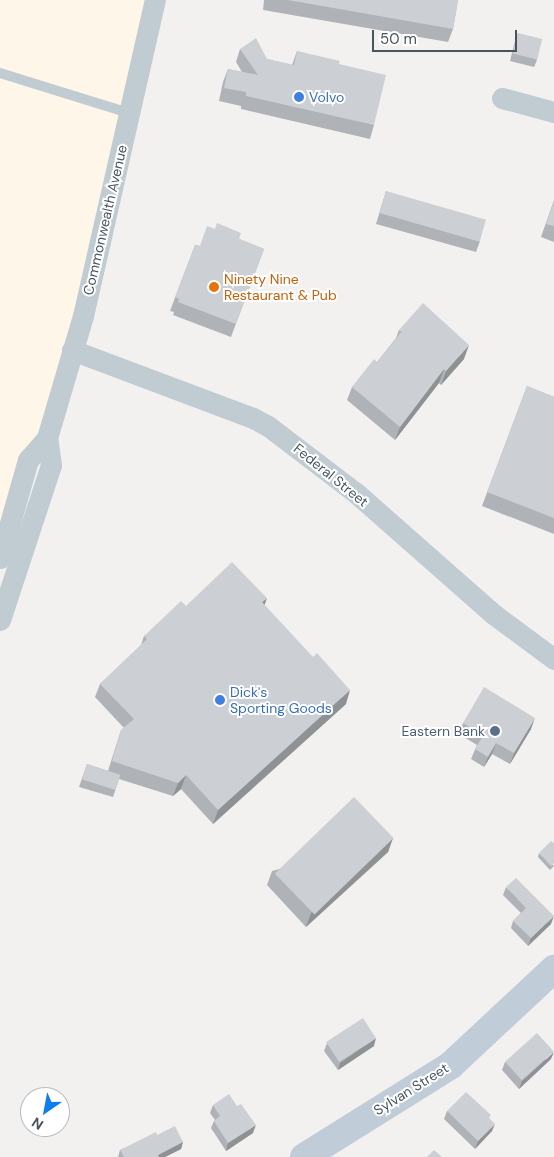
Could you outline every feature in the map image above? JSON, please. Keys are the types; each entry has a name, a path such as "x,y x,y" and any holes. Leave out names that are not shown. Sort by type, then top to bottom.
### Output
{"main road":[{"name":"Sylvan Street","path":"305,1157 451,1065 554,969"}],"street":[{"name":"Commonwealth Avenue","path":"0,620 51,465 47,438 72,350 84,316 155,0"},
{"path":"502,98 554,112"},
{"name":"Federal Street","path":"72,350 253,418 268,426 356,493 492,613 554,659"},
{"name":"Commonwealth Avenue","path":"0,558 28,460 47,438"}],"lane":[{"path":"0,73 129,113"}],"shaded area":[{"path":"0,0 155,0 83,316 0,564"}],"building":[{"path":"288,0 458,0 453,29"},
{"path":"518,33 542,39 537,59 513,53"},
{"name":"Volvo","path":"256,38 267,59 294,65 297,51 340,61 339,64 386,75 374,125 246,96 246,92 224,88 228,69 258,75 240,49"},
{"path":"386,191 486,220 480,242 380,213"},
{"path":"554,201 554,226 546,224"},
{"name":"Ninety Nine Restaurant & Pub","path":"217,223 241,233 239,239 264,249 236,324 178,302 179,299 175,297 195,245 200,246 207,226 215,229"},
{"path":"423,303 469,345 446,371 444,369 400,427 352,387 374,359 377,362 402,331 399,330"},
{"path":"527,386 554,397 554,518 487,492"},
{"name":"Dick's Sporting Goods","path":"232,562 267,598 262,602 313,657 317,653 350,690 218,810 186,775 178,783 112,761 121,730 134,719 100,684 147,639 144,636 181,601 186,606"},
{"name":"Eastern Bank","path":"484,687 535,718 514,753 496,743 488,757 475,749 483,736 463,723"},
{"path":"87,764 120,775 115,790 82,779"},
{"path":"354,797 394,838 314,914 275,873"},
{"path":"551,841 554,843 554,863 551,866 539,853"},
{"path":"516,878 554,916 531,938 513,921 526,908 506,887"},
{"path":"363,1018 376,1038 339,1062 326,1042"},
{"path":"537,1033 554,1052 522,1080 505,1062"},
{"path":"466,1092 491,1115 489,1118 495,1124 478,1141 447,1111"},
{"path":"229,1094 237,1106 241,1104 256,1125 228,1143 214,1121 220,1116 213,1105"},
{"path":"175,1126 183,1142 158,1155 159,1157 124,1157 120,1150 156,1132 157,1135"},
{"path":"434,1150 442,1157 427,1157"}],"place":[{"name":"Volvo","path":"299,97"},
{"name":"Ninety Nine Restaurant & Pub","path":"214,287"},
{"name":"Dick's Sporting Goods","path":"220,700"},
{"name":"Eastern Bank","path":"495,731"}]}
